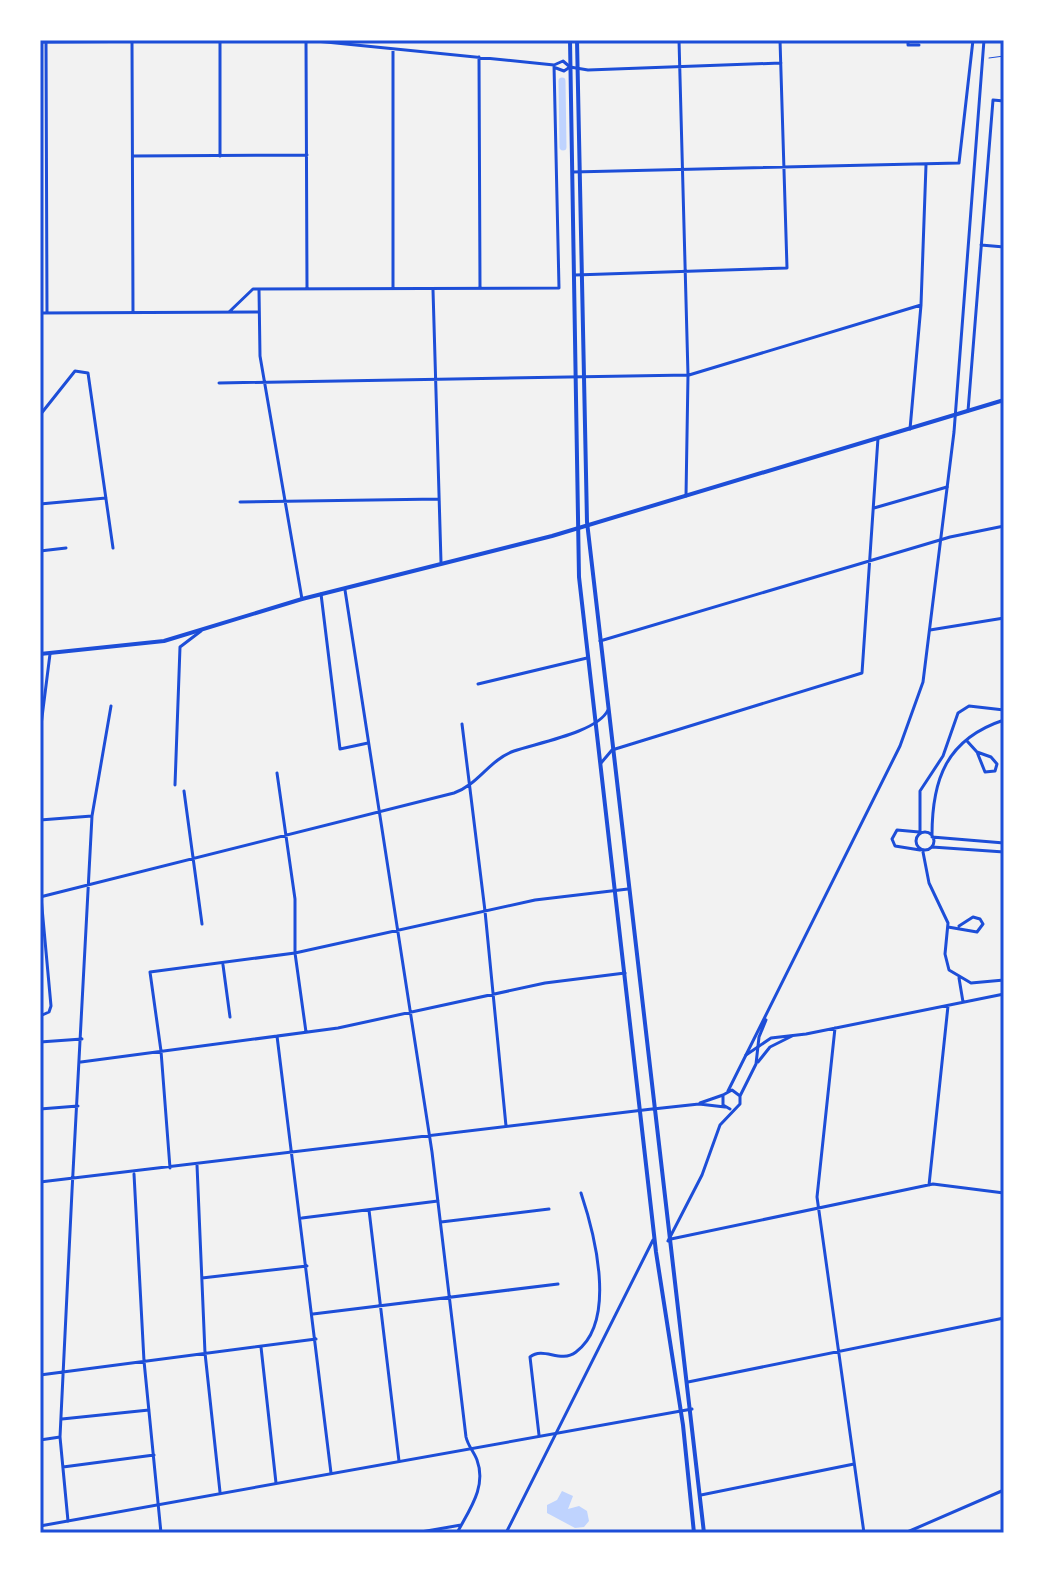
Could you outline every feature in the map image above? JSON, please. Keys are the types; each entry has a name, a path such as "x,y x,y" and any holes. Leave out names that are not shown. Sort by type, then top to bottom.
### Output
{"main road":[{"path":"570,40 579,577 655,1236 681,1411 694,1533"},
{"path":"577,40 587,525 704,1533"},
{"path":"40,654 146,644 203,630 345,587 580,528 1004,400"}],"street":[{"path":"306,40 307,289"},
{"path":"47,313 44,42 306,40 554,65 563,61 570,67"},
{"path":"679,40 688,375 686,496"},
{"path":"575,275 787,268 780,40"},
{"path":"908,40 908,45 919,45"},
{"path":"572,172 926,165 934,161 959,163 973,40"},
{"path":"699,1104 728,1091 905,735 923,682 955,415 984,40"},
{"path":"220,41 220,156"},
{"path":"132,42 133,312"},
{"path":"393,49 393,288"},
{"path":"479,57 480,288"},
{"path":"554,65 560,71 570,67 781,63"},
{"path":"229,312 253,289 559,288 554,65"},
{"path":"968,411 993,100 1004,101"},
{"path":"133,156 307,155"},
{"path":"910,429 921,305 926,165"},
{"path":"981,245 1004,247"},
{"path":"433,288 441,562"},
{"path":"259,289 264,382 302,599"},
{"path":"219,383 688,375 921,305"},
{"path":"40,313 259,312"},
{"path":"40,415 75,371 88,373 113,548"},
{"path":"601,763 612,750 859,676 864,671 878,438"},
{"path":"874,508 947,487"},
{"path":"40,504 106,498"},
{"path":"240,502 439,499"},
{"path":"600,641 941,539 1004,526"},
{"path":"40,551 66,548"},
{"path":"345,587 438,1201 465,1435 477,1461 480,1484 457,1533"},
{"path":"321,594 340,749 368,743"},
{"path":"930,630 1004,618"},
{"path":"175,785 180,647 203,630"},
{"path":"40,733 50,653"},
{"path":"478,684 589,658"},
{"path":"68,1521 60,1437 92,816 111,706"},
{"path":"1004,710 969,706 958,713 943,756 920,791 919,832 929,883 948,927 945,959 949,970 975,984 1004,980"},
{"path":"40,1016 49,1012 41,897 194,861 454,793 499,757 596,724 608,710"},
{"path":"932,847 934,788 952,756 967,741 1004,720"},
{"path":"462,724 485,911 506,1126"},
{"path":"967,741 977,752 985,772 995,771 997,764 991,757 977,752"},
{"path":"277,773 295,899 295,953 306,1032"},
{"path":"184,791 202,924"},
{"path":"40,820 92,816"},
{"path":"1004,843 897,830 892,839 895,846 921,851 932,847 1004,852"},
{"path":"170,1168 161,1051 150,972 295,953 535,900 628,889"},
{"path":"948,927 959,926 977,917 983,927 974,932 959,926"},
{"path":"223,964 230,1017"},
{"path":"81,1062 306,1032 545,983 625,973"},
{"path":"959,978 963,1003"},
{"path":"745,1055 775,1036 792,1036 1004,994"},
{"path":"929,1185 948,1006"},
{"path":"756,1064 767,1016"},
{"path":"835,1028 819,1208 864,1533"},
{"path":"277,1036 302,1218 331,1473"},
{"path":"668,1241 702,1175 718,1128 731,1109 740,1104 740,1096 756,1064 770,1047 792,1036"},
{"path":"40,1042 82,1039"},
{"path":"728,1091 740,1096"},
{"path":"723,1095 725,1107"},
{"path":"40,1182 640,1110 699,1104 731,1109"},
{"path":"40,1109 78,1106"},
{"path":"197,1165 205,1353 220,1492"},
{"path":"134,1172 144,1361 161,1533"},
{"path":"668,1241 929,1185 1004,1193"},
{"path":"539,1436 530,1357 539,1352 565,1357 576,1352 588,1336 596,1307 598,1251 581,1193"},
{"path":"302,1218 438,1201"},
{"path":"440,1222 549,1209"},
{"path":"369,1210 399,1461"},
{"path":"506,1533 655,1236"},
{"path":"202,1278 307,1266"},
{"path":"313,1314 558,1284"},
{"path":"688,1382 1004,1318"},
{"path":"40,1375 316,1339"},
{"path":"261,1346 276,1483"},
{"path":"40,1526 692,1409"},
{"path":"61,1419 149,1410"},
{"path":"40,1440 60,1437"},
{"path":"63,1467 154,1455"},
{"path":"701,1495 855,1464"},
{"path":"905,1533 1004,1490"},
{"path":"415,1533 461,1525"}],"lane":[{"path":"989,58 1004,56"}],"water":[{"path":"562,1491 573,1496 568,1509 579,1506 587,1511 589,1521 584,1527 575,1528 547,1513 547,1505 557,1500"}],"waterway":[{"path":"562,81 563,147"}]}
